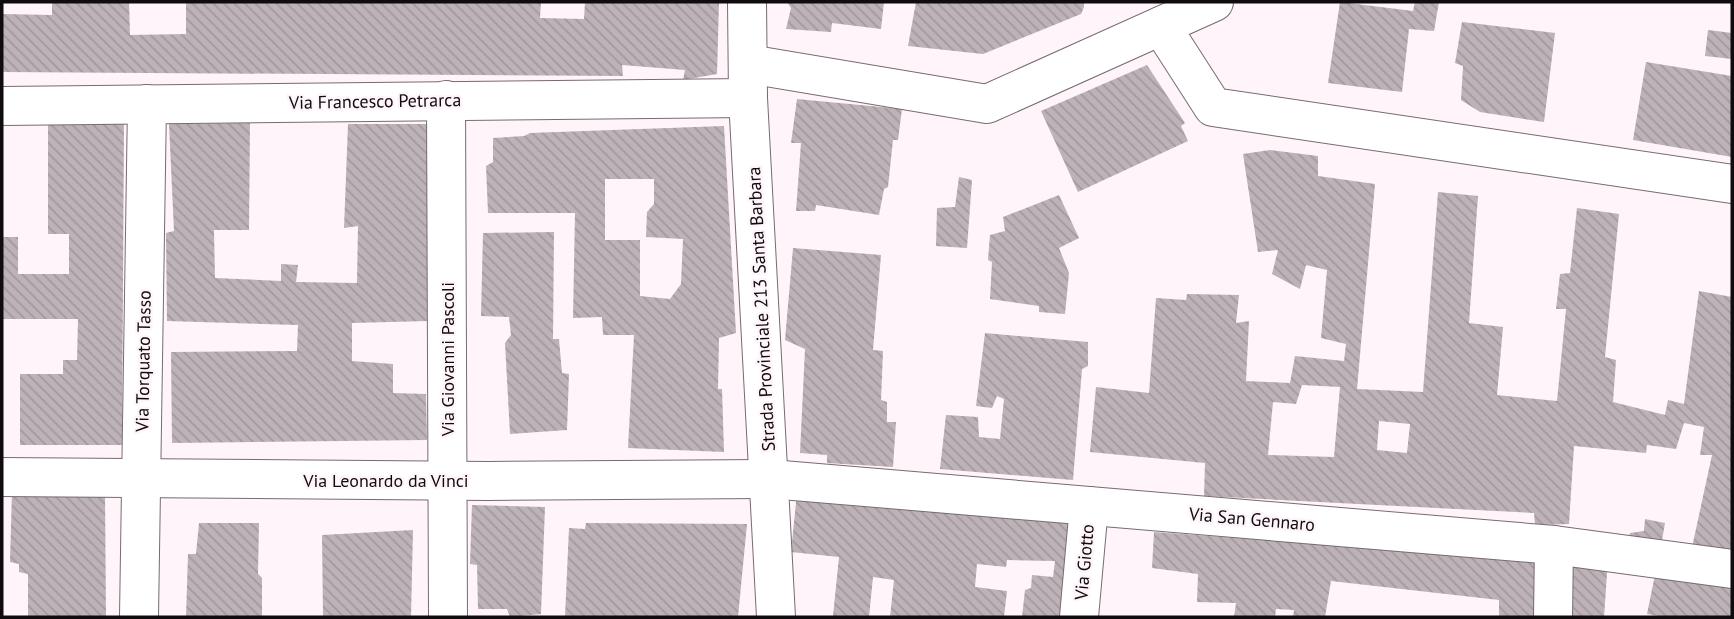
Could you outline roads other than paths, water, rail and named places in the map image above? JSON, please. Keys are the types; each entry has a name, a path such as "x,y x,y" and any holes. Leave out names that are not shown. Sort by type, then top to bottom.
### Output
{"street":[{"name":"Strada Provinciale 213 Santa Barbara","path":"747,2 748,81 776,617"},
{"name":"Via Francesco Petrarca","path":"2,106 446,100 748,81 987,104 1214,2"},
{"path":"1161,26 1213,107 1732,184"},
{"name":"Via Giovanni Pascoli","path":"446,100 448,617"},
{"name":"Via Torquato Tasso","path":"139,617 147,104"},
{"name":"Via Leonardo da Vinci","path":"2,477 447,481 770,479"},
{"name":"Via San Gennaro","path":"770,479 1554,545 1732,569"},
{"name":"Via Giotto","path":"1079,617 1089,506"},
{"path":"1553,617 1554,545"}]}
